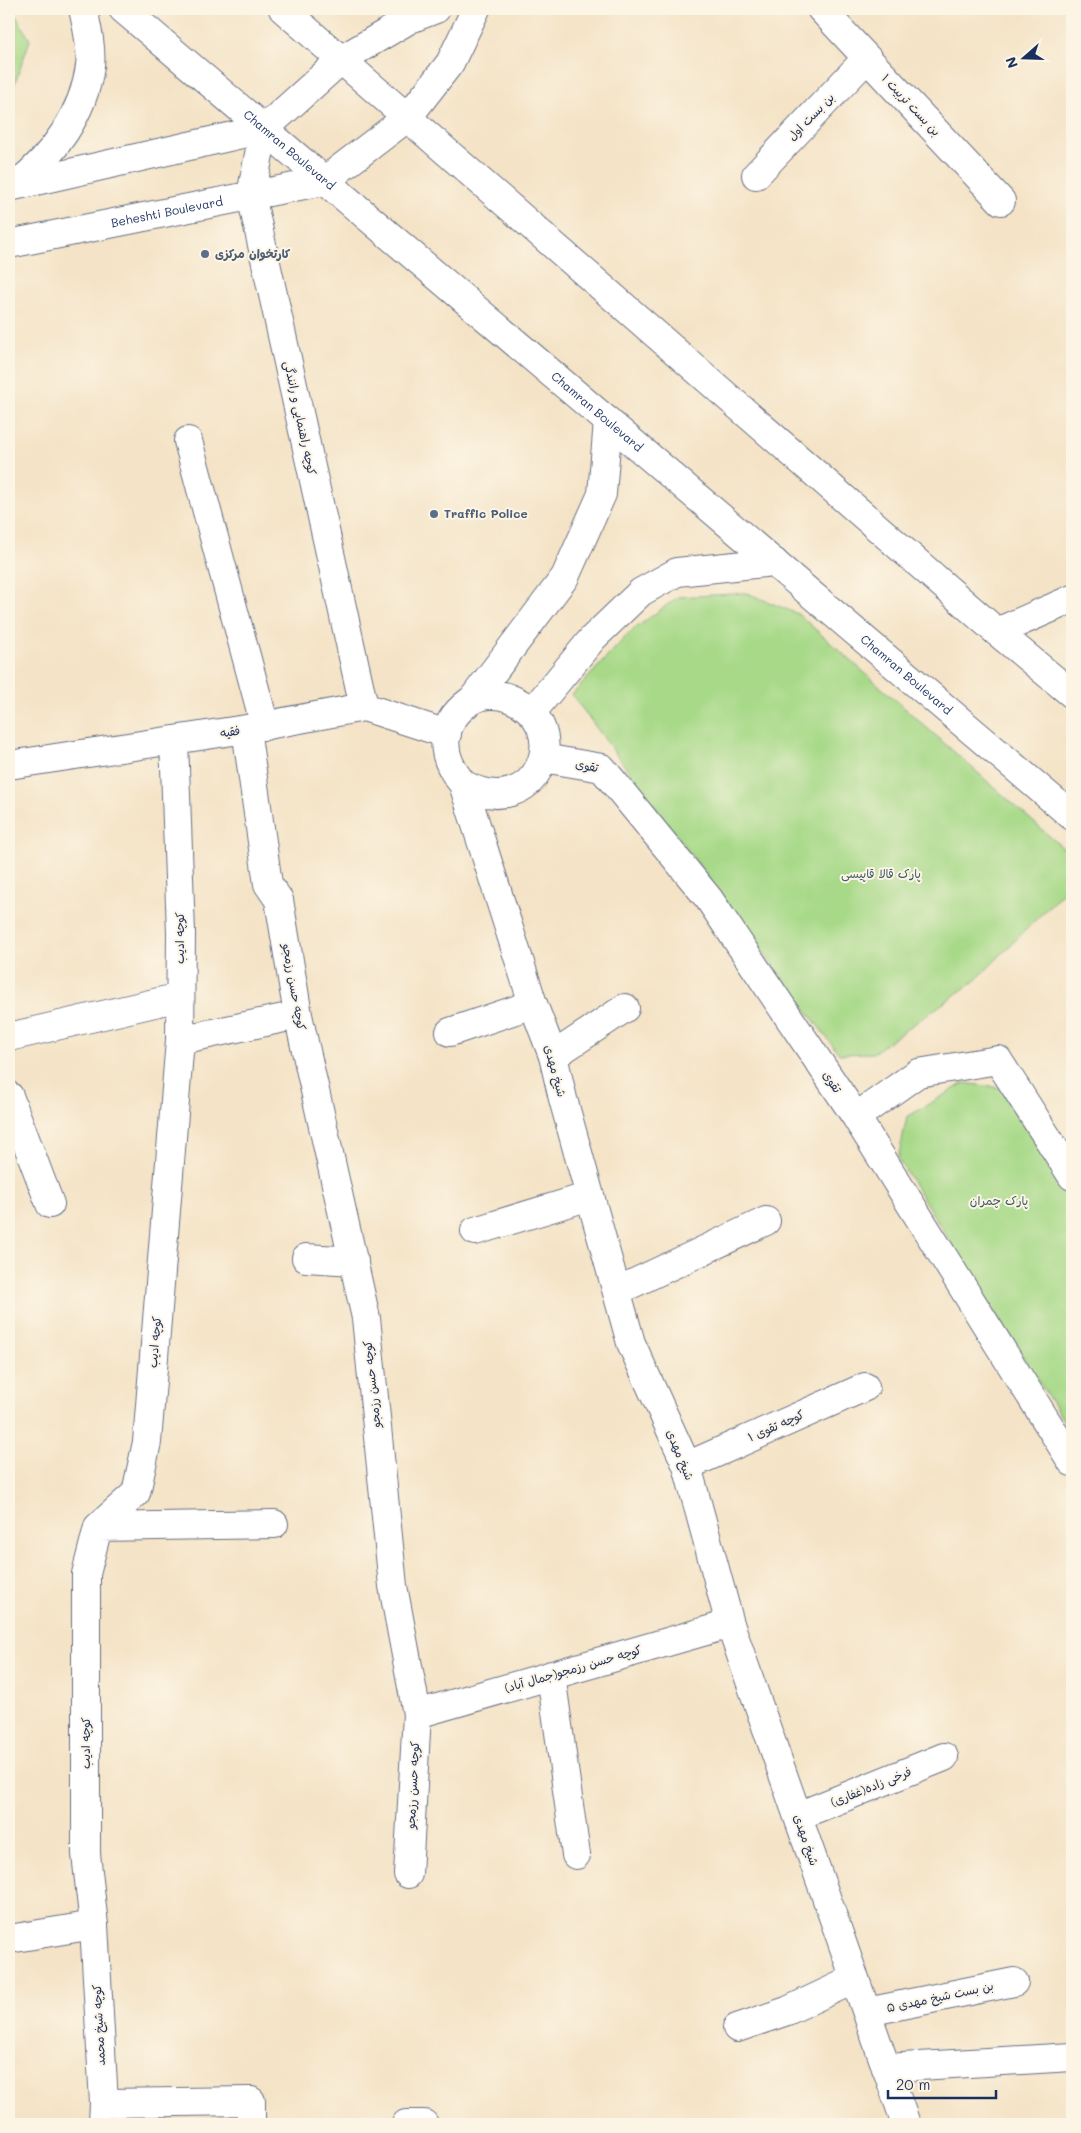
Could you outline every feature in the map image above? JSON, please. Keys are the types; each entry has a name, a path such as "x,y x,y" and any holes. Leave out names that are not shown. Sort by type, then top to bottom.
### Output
{"street":[{"path":"12,186 26,177 68,130 86,84 90,64 88,34 83,9"},
{"name":"Chamran Boulevard","path":"123,9 1072,816"},
{"path":"283,9 996,632 1072,694"},
{"path":"12,186 264,129 342,59 410,19 436,9"},
{"path":"324,181 408,117 450,63 476,9"},
{"name":"بن بست تربیت ۱","path":"821,9 1001,201"},
{"name":"بن بست اول","path":"756,175 867,58"},
{"name":"کوچه راهنمایی و رانندگی","path":"264,129 251,195 364,707"},
{"name":"Beheshti Boulevard","path":"9,244 324,181"},
{"path":"472,700 488,695 504,696 520,702 532,712 541,726 545,742 543,758 536,774 525,785 510,793 494,795 478,792 463,784 452,771 446,756 445,739 450,724 459,710 472,700 566,577 602,494 608,420"},
{"name":"کوچه حسن رزمجو","path":"188,441 256,728 268,884 279,900 298,1015 366,1318 393,1586 417,1714 408,1874"},
{"path":"532,712 593,638 641,592 677,572 774,562"},
{"path":"996,632 1072,599"},
{"name":"فقیه","path":"9,765 256,728 364,707 447,734"},
{"name":"کوچه ادیب","path":"94,1925 86,1854 86,1574 98,1527 136,1493 147,1442 180,1040 181,933 174,740"},
{"name":"تقوی","path":"543,758 602,768 709,899 856,1117 1072,1462"},
{"name":"شیخ مهدی","path":"463,784 532,1004 553,1056 631,1343 687,1466 730,1624 906,2124"},
{"path":"9,1037 180,997"},
{"path":"450,1032 532,1004"},
{"path":"553,1056 625,1008"},
{"path":"180,1040 298,1015"},
{"path":"856,1117 918,1073 998,1060 1072,1176"},
{"path":"9,1096 50,1204"},
{"path":"475,1231 590,1196"},
{"path":"617,1290 766,1221"},
{"path":"306,1258 354,1261"},
{"name":"کوچه تقوی ۱","path":"687,1466 865,1387"},
{"path":"98,1527 274,1524"},
{"name":"کوچه حسن رزمجو(جمال آباد)","path":"417,1714 730,1624"},
{"path":"551,1675 576,1855"},
{"name":"فرخی زاده(غفاری)","path":"798,1816 944,1757"},
{"path":"9,1939 94,1925"},
{"name":"کوچه شیخ محمد","path":"94,1925 103,2114"},
{"path":"737,2028 787,2011 855,1979"},
{"name":"بن بست شیخ مهدی ۵","path":"867,2012 1014,1982"},
{"path":"886,2068 1072,2057"},
{"path":"103,2114 252,2101 251,2124"},
{"path":"406,2124 424,2124"}],"green space":[{"path":"9,9 12,9 30,40 9,100"},
{"name":"پارک قالا قاپیسی","path":"747,593 798,614 1072,856 1072,883 976,980 873,1053 839,1054 572,695 630,632 678,597"},
{"name":"پارک چمران","path":"964,1083 1001,1088 1072,1200 1072,1434 898,1159 907,1117"}],"place":[{"name":"کارتخوان مرکزی","path":"205,254"},
{"name":"Traffic Police","path":"434,514"}]}
